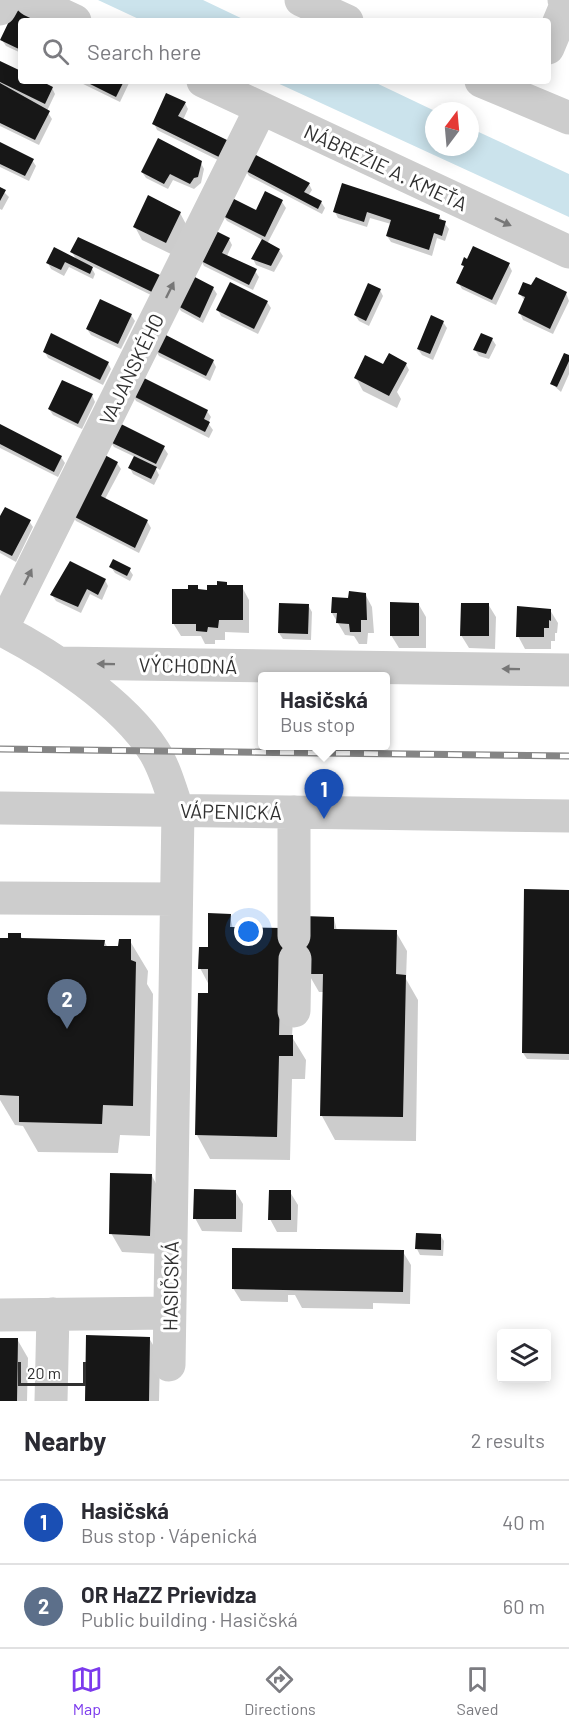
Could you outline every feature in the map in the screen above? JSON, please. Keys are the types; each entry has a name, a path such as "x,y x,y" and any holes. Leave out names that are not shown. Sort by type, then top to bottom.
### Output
{"street":[{"path":"0,9 4,0"},
{"path":"31,0 69,18"},
{"path":"301,0 340,18"},
{"path":"551,41 566,4"},
{"name":"NÁBREŽIE A. KMEŤA","path":"209,84 569,252"},
{"path":"496,84 530,91 569,118"},
{"name":"VAJANSKÉHO","path":"1,629 261,108"},
{"path":"1,629 59,663 122,713 154,751 178,811"},
{"name":"VÝCHODNÁ","path":"59,663 569,670"},
{"name":"VÁPENICKÁ","path":"0,808 569,816"},
{"name":"HASIČSKÁ","path":"169,1365 178,811"},
{"path":"294,812 294,1011"},
{"path":"0,897 176,899"},
{"path":"0,1315 169,1313"},
{"path":"51,1401 53,1314"}],"water":[{"path":"98,0 203,0 241,18 137,18"},
{"path":"280,84 378,84 425,106 425,151"},
{"path":"479,132 569,174 569,217 436,156 479,156"}],"building":[{"path":"20,10 34,17 18,18 18,49 0,40 14,11"},
{"path":"0,61 18,70 18,84 47,84 53,87 45,104 0,82"},
{"path":"0,83 50,111 35,140 0,123"},
{"path":"90,84 122,84 116,97"},
{"path":"166,93 186,102 178,116 229,141 221,158 152,124"},
{"path":"158,138 202,161 198,177 194,178 190,184 170,174 164,184 141,172"},
{"path":"0,142 34,159 25,176 0,164"},
{"path":"252,153 310,183 304,192 322,201 318,209 244,170"},
{"path":"342,183 440,215 439,219 446,221 442,236 434,233 429,250 386,236 391,220 367,212 364,222 333,212"},
{"path":"0,187 6,190 0,201"},
{"path":"265,191 283,200 265,237 221,215 230,197 256,210"},
{"path":"148,195 181,212 166,243 133,227"},
{"path":"214,230 230,238 222,253 257,269 249,285 199,260"},
{"path":"78,237 162,276 154,293 70,252"},
{"path":"262,239 280,249 271,266 251,259"},
{"path":"473,246 510,263 492,300 456,283 464,266 461,265 464,257 467,259"},
{"path":"54,247 93,267 90,274 65,262 61,270 46,263"},
{"path":"191,275 214,287 200,318 176,305"},
{"path":"536,277 567,292 550,329 518,313 525,297 518,294 523,282 531,285"},
{"path":"230,282 268,301 254,329 216,310"},
{"path":"368,283 381,289 366,321 354,315"},
{"path":"100,299 132,314 118,344 86,329"},
{"path":"431,315 444,321 430,354 417,349"},
{"path":"51,333 109,362 100,380 43,352"},
{"path":"162,333 214,360 206,376 154,350"},
{"path":"481,333 493,338 486,354 473,350"},
{"path":"389,353 407,363 389,396 354,378 365,355 383,364"},
{"path":"564,353 569,355 569,361 557,387 550,384"},
{"path":"140,376 208,410 204,419 210,422 205,432 131,395"},
{"path":"62,380 93,394 78,424 48,409"},
{"path":"117,422 165,446 156,464 108,441"},
{"path":"0,424 62,456 54,472 0,444"},
{"path":"101,453 118,462 101,496 148,520 135,548 71,515"},
{"path":"134,456 157,467 151,479 128,468"},
{"path":"5,507 31,520 12,556 0,550 0,516"},
{"path":"113,559 131,568 127,576 109,567"},
{"path":"70,561 106,579 98,595 87,589 78,607 50,595"},
{"path":"217,581 227,582 227,585 243,585 243,620 219,620 218,628 208,627 207,632 196,631 196,624 172,624 172,589 188,589 188,585 198,585 198,589 207,590 207,585 217,585"},
{"path":"349,591 366,593 367,620 361,620 361,632 350,632 349,624 336,623 337,613 331,613 332,597 348,598"},
{"path":"390,602 419,603 419,636 390,636"},
{"path":"279,603 309,604 308,634 278,633"},
{"path":"461,603 489,603 489,636 460,636"},
{"path":"517,606 551,609 551,621 549,620 549,628 544,628 544,637 516,637"},
{"path":"524,889 569,890 569,1054 522,1053"},
{"path":"208,913 231,914 230,927 282,928 303,916 334,917 334,929 397,930 396,974 406,975 403,1117 320,1116 323,974 307,974 280,996 279,1035 293,1035 293,1056 279,1056 277,1137 195,1135 198,993 208,993 208,969 198,969 199,947 208,947"},
{"path":"8,933 21,933 21,938 105,940 104,946 118,946 119,939 131,939 131,960 136,962 133,1106 103,1105 102,1124 19,1122 19,1096 0,1095 0,938 8,938"},
{"path":"110,1173 152,1174 150,1236 109,1234"},
{"path":"194,1189 236,1190 236,1219 193,1219"},
{"path":"269,1190 291,1190 291,1220 268,1220"},
{"path":"416,1233 441,1234 441,1250 415,1249"},
{"path":"232,1248 404,1250 403,1292 232,1289"},
{"path":"86,1335 150,1337 149,1401 85,1401"},
{"path":"0,1338 18,1338 17,1401 0,1401"}],"railway":[{"path":"0,749 569,756"}],"place":[{"name":"Hasičská","path":"324,819"},
{"name":"OR HaZZ Prievidza","path":"67,1029"}]}
